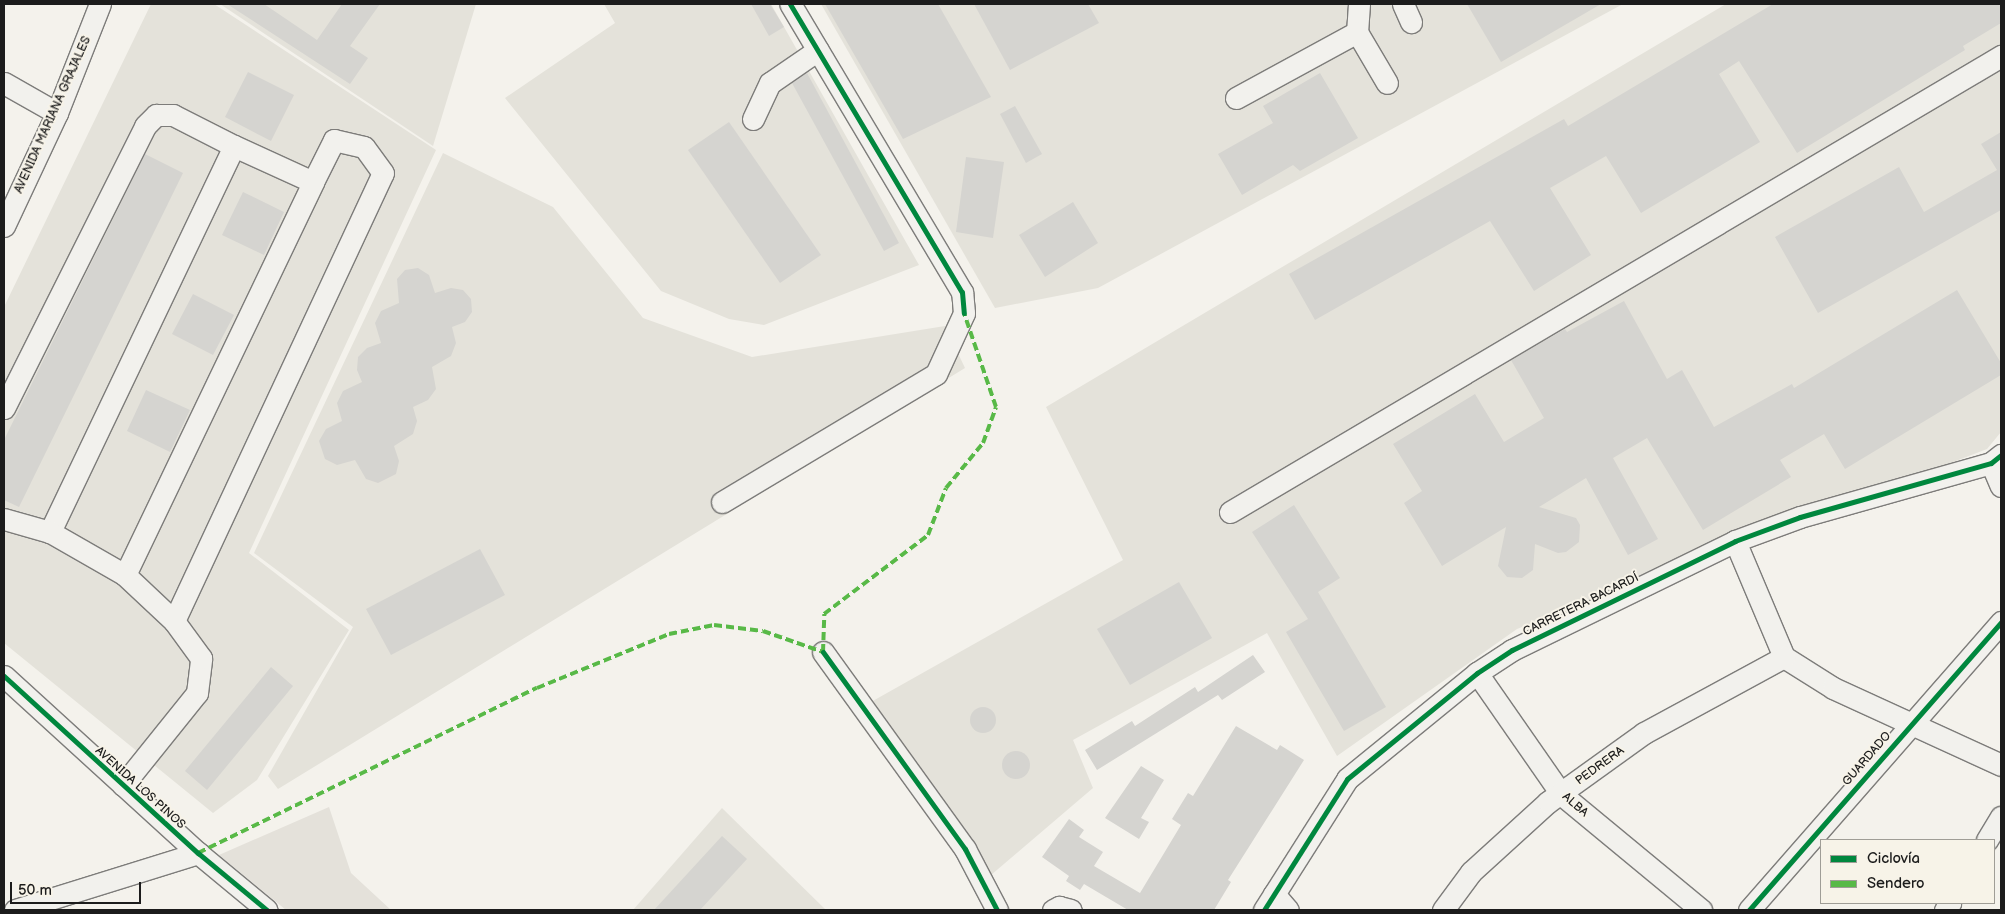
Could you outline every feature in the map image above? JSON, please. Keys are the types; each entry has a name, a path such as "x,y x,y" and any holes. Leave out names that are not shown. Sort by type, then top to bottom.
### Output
{"street":[{"name":"AVENIDA MARIANA GRAJALES","path":"4,226 57,113 100,4"},
{"path":"722,502 936,374 964,312 962,292 790,4"},
{"path":"1359,4 1357,32 1387,82"},
{"path":"1236,98 1357,32"},
{"path":"753,119 770,83 818,50"},
{"path":"1230,512 2001,56"},
{"path":"4,83 57,113"},
{"path":"4,408 145,126 156,116 173,115 234,146 313,182"},
{"path":"125,574 334,140 364,147 383,173 174,621"},
{"path":"50,532 234,146"},
{"path":"1996,459 2001,486"},
{"name":"CARRETERA BACARDÍ","path":"1269,902 1347,780 1477,673 1512,650 1735,541 1800,517 1996,459"},
{"path":"4,519 50,532 125,574 174,621 201,658 197,693 123,786"},
{"path":"1735,541 1784,656 1833,688 2001,765"},
{"name":"GUARDADO","path":"1749,910 2001,622"},
{"path":"823,652 964,849 997,910"},
{"name":"PEDRERA","path":"1443,910 1471,872 1561,794 1644,733 1784,656"},
{"name":"ALBA","path":"1477,673 1561,794 1701,910"},
{"name":"AVENIDA LOS PINOS","path":"4,676 198,854 267,910"},
{"path":"1989,839 2001,817"},
{"path":"15,910 198,854"},
{"path":"1269,902 1288,910"},
{"path":"1053,910 1059,907 1071,910"}],"shaded area":[{"path":"151,4 214,4 436,150 249,553 349,630 257,780 213,813 4,643 4,307"},
{"path":"220,4 476,4 433,146"},
{"path":"604,4 771,4 919,265 764,325 729,319 661,291 505,98 615,23"},
{"path":"821,4 1623,4 1098,288 995,308"},
{"path":"1726,4 2001,4 2001,432 1987,449 1517,629 1337,756 1267,633 1073,740 1093,788 984,881 871,702 1123,560 1046,407"},
{"path":"443,153 553,207 643,318 752,357 945,326 965,368 278,789 268,776 353,627 254,553"},
{"path":"329,807 351,873 391,910 286,910 219,855"},
{"path":"722,808 826,910 633,910"}],"building":[{"path":"227,4 264,4 317,40 342,4 380,4 350,46 368,58 350,84"},
{"path":"751,4 770,4 784,27 769,36"},
{"path":"825,4 938,4 991,97 903,139"},
{"path":"974,4 1088,4 1099,23 1010,70"},
{"path":"1467,4 1601,4 1501,62"},
{"path":"1773,4 2001,4 2001,23 1963,46 1965,50 1797,153 1739,61 1719,74 1760,142 1641,213 1606,156 1550,188 1591,255 1534,291 1490,221 1315,320 1289,274 1564,119 1568,126"},
{"path":"248,72 294,95 271,141 225,117"},
{"path":"807,73 899,243 884,251 792,83"},
{"path":"1320,73 1358,138 1300,171 1293,165 1242,195 1218,154 1273,123 1263,106"},
{"path":"1015,106 1042,154 1026,163 1000,114"},
{"path":"729,122 821,255 780,283 688,150"},
{"path":"2001,132 2001,210 1818,313 1775,237 1899,167 1924,212 1997,170 1981,144"},
{"path":"145,154 183,173 19,507 4,500 4,440"},
{"path":"966,157 1004,162 993,238 956,232"},
{"path":"243,192 284,212 264,255 222,235"},
{"path":"1073,202 1098,243 1045,277 1019,235"},
{"path":"418,268 429,275 435,293 451,288 463,290 471,299 472,312 465,322 452,327 456,343 451,356 432,367 436,389 428,400 413,407 417,421 413,434 394,446 399,461 396,474 378,483 366,479 355,460 337,465 325,459 319,441 326,429 342,421 337,403 343,391 362,382 357,370 358,357 367,348 381,343 375,323 381,311 399,303 397,279 405,270"},
{"path":"1957,290 2001,363 2001,375 1845,469 1824,434 1780,460 1791,477 1703,530 1647,438 1613,458 1658,539 1628,555 1586,478 1539,507 1576,518 1580,525 1579,542 1566,552 1558,553 1535,544 1533,570 1522,578 1507,577 1498,566 1506,527 1442,566 1404,503 1422,491 1393,444 1475,394 1504,442 1544,418 1511,360 1565,329 1567,332 1624,301 1667,379 1682,370 1714,427 1792,384 1794,388"},
{"path":"193,294 234,315 213,355 172,334"},
{"path":"146,390 190,410 170,452 127,431"},
{"path":"1294,505 1340,578 1318,592 1386,707 1344,731 1286,632 1308,619 1252,532"},
{"path":"480,549 505,595 391,655 366,609"},
{"path":"1179,582 1212,638 1130,685 1097,629"},
{"path":"1253,655 1265,672 1222,700 1218,695 1097,770 1085,750 1132,721 1135,726 1195,687 1198,692"},
{"path":"271,667 293,686 207,790 185,771"},
{"path":"983,707 992,711 996,720 992,729 983,733 974,729 970,720 974,711"},
{"path":"1236,726 1277,750 1280,745 1304,760 1228,880 1231,882 1214,910 1128,910 1084,884 1080,890 1066,881 1069,876 1042,857 1069,819 1084,830 1079,837 1103,852 1094,866 1140,893 1181,825 1172,819 1188,793 1193,796"},
{"path":"1016,751 1026,755 1030,765 1026,775 1016,779 1006,775 1002,765 1006,755"},
{"path":"1141,766 1164,780 1141,818 1149,822 1139,839 1105,818"},
{"path":"722,836 747,859 700,910 654,910"}],"marked path":[{"path":"198,853 537,688 669,634 714,625 763,631 823,652 824,614 928,535 946,488 983,443 996,407 964,313"}],"cycle path":[{"path":"790,4 962,292 964,313"},
{"path":"1264,910 1347,779 1477,673 1512,650 1735,541 1800,517 1991,463 2001,455"},
{"path":"1749,910 2001,622"},
{"path":"823,652 965,849 997,910"},
{"path":"4,676 198,853 267,910"}]}
